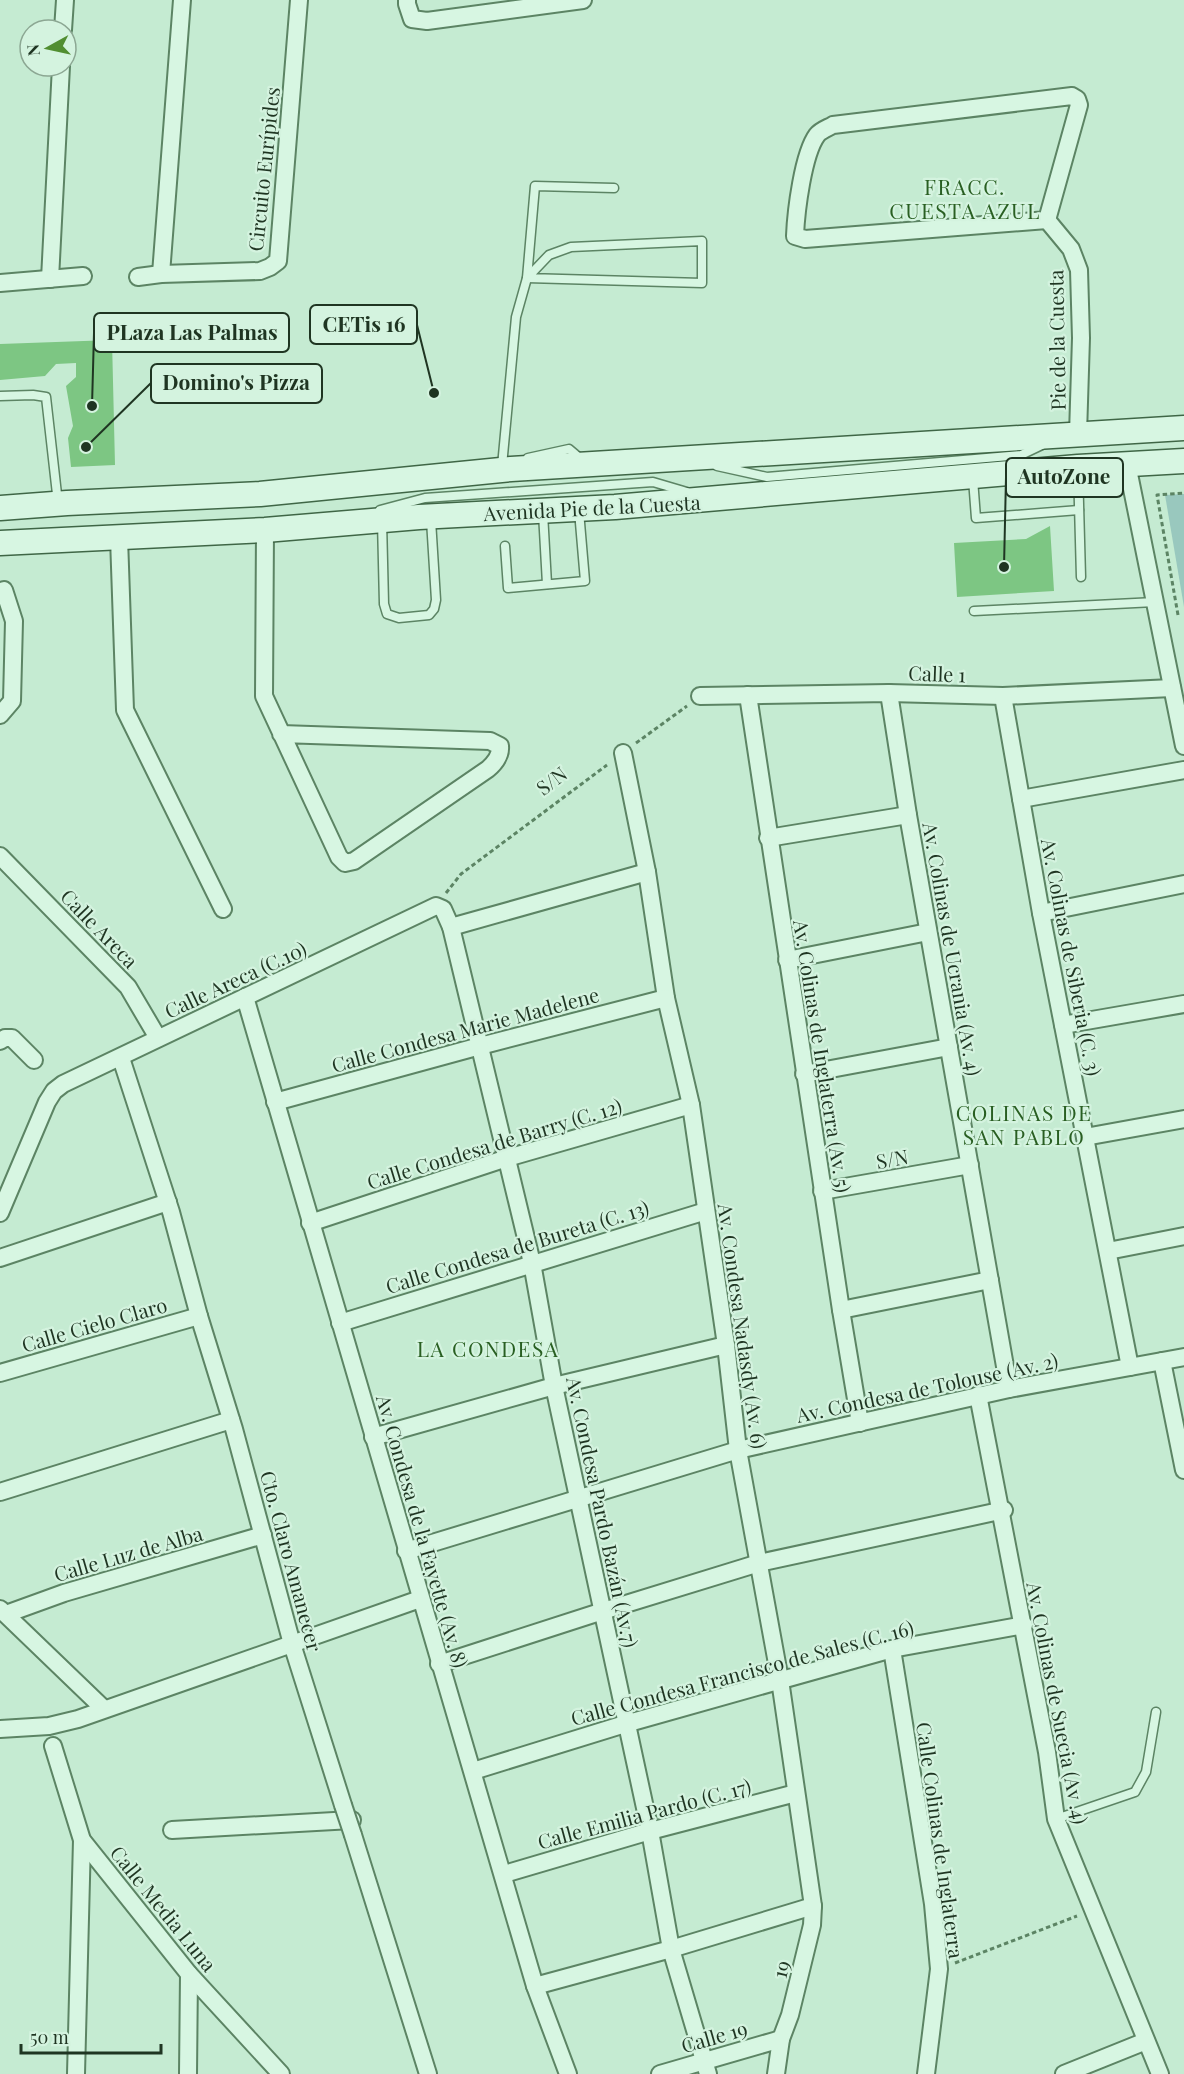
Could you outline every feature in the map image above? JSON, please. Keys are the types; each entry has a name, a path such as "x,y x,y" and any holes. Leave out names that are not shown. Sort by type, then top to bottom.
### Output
{"main road":[{"name":"Avenida Pie de la Cuesta","path":"0,508 58,503 260,494 587,464 1184,428"},
{"name":"Avenida Pie de la Cuesta","path":"0,543 265,530 431,516 712,500 1078,467 1184,461"}],"street":[{"path":"64,18 65,0"},
{"path":"161,274 182,0"},
{"name":"Circuito Eurípides","path":"138,277 161,274 260,271 278,261 299,0"},
{"path":"407,0 412,19 427,21 584,0"},
{"path":"50,279 60,78"},
{"path":"1072,96 1077,99 1079,105 1047,220 805,239 795,236 796,215 808,156 818,134 833,125 1072,96"},
{"name":"Pie de la Cuesta","path":"1047,220 1071,249 1079,270 1080,345 1070,435"},
{"path":"0,283 83,276"},
{"path":"1127,464 1184,746"},
{"path":"265,530 264,696 281,734 339,857 345,863 354,861 488,770 495,763 501,751 500,746 490,741 281,734"},
{"path":"119,538 125,710 223,909"},
{"path":"0,715 12,701 4,590"},
{"name":"Calle 1","path":"700,696 889,693 1003,696 1172,688"},
{"name":"Av. Colinas de Ucrania (Av. 4)","path":"889,693 928,932 1009,1389"},
{"name":"Av. Colinas de Inglaterra (Av. 5)","path":"748,695 804,1074 860,1423"},
{"name":"Av. Colinas de Siberia (C. 3)","path":"1003,696 1041,913 1130,1367"},
{"name":"Av. Condesa Nadasdy (Av. 6)","path":"623,753 647,872 666,998 691,1105 726,1345 738,1450 780,1680 813,1906"},
{"path":"1021,799 1184,770"},
{"path":"768,838 908,815"},
{"name":"Calle Areca","path":"0,856 128,987 158,1038"},
{"path":"451,927 647,872"},
{"path":"1041,913 1184,884"},
{"name":"Av. Condesa Pardo Bazán (Av.7)","path":"436,906 443,909 451,927 532,1263 554,1386 625,1724 650,1831 671,1949 707,2068"},
{"name":"Calle Areca (C.10)","path":"0,1213 54,1091 63,1084 436,906"},
{"path":"787,960 928,932"},
{"name":"Av. Condesa de la Fayette (Av. 8)","path":"245,998 535,1986 568,2074"},
{"name":"Calle Condesa Marie Madelene","path":"275,1102 666,998"},
{"path":"1063,1025 1184,1004"},
{"path":"0,1041 12,1038 34,1060"},
{"path":"804,1074 949,1047"},
{"name":"Cto. Claro Amanecer","path":"121,1058 168,1202 292,1644 428,2074"},
{"name":"Calle Condesa de Barry (C. 12)","path":"310,1223 507,1158 691,1105"},
{"path":"1085,1137 1184,1119"},
{"name":"S/N","path":"822,1191 970,1165"},
{"path":"0,1258 168,1202"},
{"name":"Calle Condesa de Bureta (C. 13)","path":"340,1323 706,1211"},
{"path":"1108,1251 1184,1236"},
{"path":"841,1310 990,1280"},
{"name":"Calle Cielo Claro","path":"0,1373 199,1316"},
{"path":"373,1437 554,1386 726,1345"},
{"name":"Av. Condesa de Tolouse (Av. 2)","path":"406,1551 738,1450 978,1395 1184,1358"},
{"path":"1162,1361 1184,1466"},
{"name":"Av. Colinas de Suecia (Av .4)","path":"978,1395 1047,1752 1056,1819 1160,2074"},
{"path":"0,1492 231,1420"},
{"path":"440,1664 759,1563 1002,1510"},
{"name":"Calle Luz de Alba","path":"3,1612 263,1535"},
{"path":"0,1729 49,1726 78,1719 420,1599"},
{"path":"3,1612 104,1710"},
{"name":"Calle Condesa Francisco de Sales (C. 16)","path":"473,1772 625,1724 892,1649 1023,1625"},
{"name":"Calle Colinas de Inglaterra","path":"892,1649 933,1904 939,1969 926,2074"},
{"name":"Calle Media Luna","path":"53,1746 82,1840 189,1974 281,2074"},
{"name":"Calle Emilia Pardo (C. 17)","path":"504,1874 650,1831 796,1793"},
{"path":"172,1830 349,1820"},
{"path":"76,2074 82,1840"},
{"path":"535,1986 671,1949 813,1906"},
{"name":"19","path":"776,2074 781,2039 790,2015 812,1925 813,1906"},
{"path":"188,2074 189,1974"},
{"name":"Calle 19","path":"663,2074 707,2068 781,2039"},
{"path":"1064,2074 1146,2041"}],"lane":[{"path":"507,470 516,317 527,278 535,186 614,188"},
{"path":"702,241 702,283 527,278 549,255 571,247 702,241"},
{"path":"0,396 33,394 46,397 58,503"},
{"path":"1078,467 1081,577"},
{"path":"973,477 976,518 1079,510"},
{"path":"318,526 425,498 618,484 653,482 712,500"},
{"path":"506,546 508,588 585,581 579,509"},
{"path":"543,510 547,584"},
{"path":"382,520 384,604 387,614 399,618 429,615 434,609 436,600 431,516"},
{"path":"974,611 1155,602"},
{"path":"1056,1819 1135,1792 1146,1772 1156,1712"}],"path":[{"path":"1184,493 1157,495 1178,615 1184,614"},
{"name":"S/N","path":"436,906 461,874 700,696"},
{"path":"939,1969 1093,1910"}],"shaded area":[{"path":"1184,494 1184,607 1165,495"}],"building":[{"path":"112,340 115,465 71,467 68,438 73,426 66,386 76,377 76,363 56,364 45,376 0,380 0,344"},
{"path":"1050,526 1054,591 957,597 954,543 1026,539"}],"place":[{"name":"CETis 16","path":"434,393"},
{"name":"PLaza Las Palmas","path":"92,406"},
{"name":"Domino's Pizza","path":"86,447"},
{"name":"AutoZone","path":"1004,567"}],"district":[{"name":"FRACC. CUESTA AZUL","path":"965,198"},
{"name":"COLINAS DE SAN PABLO","path":"1024,1124"},
{"name":"LA CONDESA","path":"488,1348"}]}
